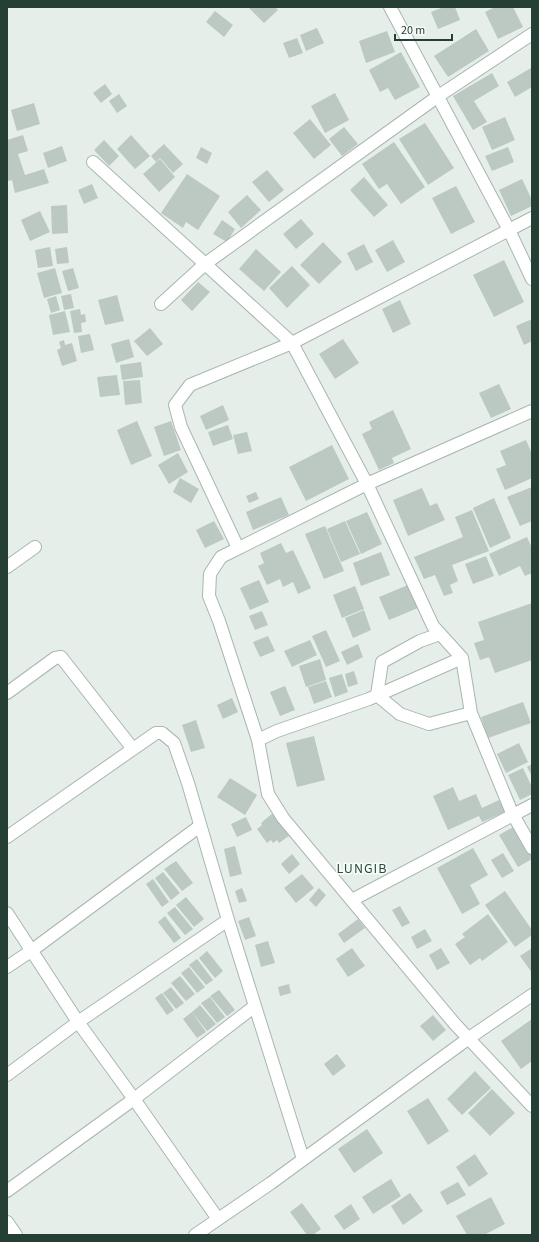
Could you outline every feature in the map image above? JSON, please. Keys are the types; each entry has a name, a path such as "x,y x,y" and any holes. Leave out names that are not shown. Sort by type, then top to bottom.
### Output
{"street":[{"path":"390,7 509,230 532,279"},
{"path":"161,304 205,264 437,97 532,34"},
{"path":"93,162 292,343 367,484 433,626 462,658 471,713 514,815 532,848"},
{"path":"238,548 181,428 175,405 190,385 292,343 532,218"},
{"path":"532,411 367,484 221,557 210,574 209,596 219,621 258,740 268,794 283,818 469,1038 532,1106"},
{"path":"7,567 35,548"},
{"path":"377,695 382,662 420,641 440,634"},
{"path":"7,693 56,658 61,657 133,750"},
{"path":"258,740 277,731 377,695 462,658"},
{"path":"377,695 400,714 429,724 471,713"},
{"path":"7,837 156,733 162,733 174,743 303,1159"},
{"path":"352,900 532,805"},
{"path":"7,967 31,951 200,826"},
{"path":"7,913 78,1022 218,1219"},
{"path":"7,1075 78,1022 228,920"},
{"path":"195,1235 303,1159 469,1038 532,995"},
{"path":"7,1192 134,1099 255,1006"},
{"path":"7,1222 16,1235"}],"building":[{"path":"248,7 275,7 278,10 264,23"},
{"path":"444,7 455,7 460,20 438,29 431,12"},
{"path":"495,7 513,7 523,27 498,39 485,12"},
{"path":"215,11 233,25 224,37 206,22"},
{"path":"317,28 324,43 306,51 300,35"},
{"path":"476,29 489,51 448,77 434,56"},
{"path":"387,31 395,52 366,63 359,41"},
{"path":"297,38 303,53 289,58 283,43"},
{"path":"401,52 420,87 395,100 388,88 380,92 369,70"},
{"path":"531,68 532,87 515,97 507,82"},
{"path":"492,73 499,86 474,101 487,122 473,130 453,96"},
{"path":"105,84 112,94 101,103 93,93"},
{"path":"335,93 349,120 325,133 311,106"},
{"path":"119,94 127,106 117,113 109,101"},
{"path":"34,103 40,124 17,131 11,110"},
{"path":"505,117 515,140 492,150 482,127"},
{"path":"310,119 331,145 314,159 293,133"},
{"path":"425,123 454,168 428,185 399,139"},
{"path":"344,127 358,144 342,156 329,139"},
{"path":"23,135 28,151 18,154 25,175 44,169 49,183 15,193 12,180 8,181 7,176 7,140"},
{"path":"131,135 150,156 135,169 117,149"},
{"path":"104,140 119,156 109,166 94,150"},
{"path":"394,142 425,187 401,204 387,184 379,189 362,164"},
{"path":"164,144 183,164 173,173 160,158 156,162 151,156"},
{"path":"62,146 67,161 48,168 43,153"},
{"path":"201,147 212,153 207,164 196,158"},
{"path":"508,147 514,162 492,171 485,156"},
{"path":"160,159 175,177 159,192 143,174"},
{"path":"267,170 284,190 269,202 252,182"},
{"path":"187,174 220,196 198,230 186,222 183,228 161,213"},
{"path":"364,177 388,205 374,217 350,190"},
{"path":"522,179 532,200 532,206 511,216 499,190"},
{"path":"92,184 98,198 84,204 78,190"},
{"path":"456,186 475,222 451,234 432,198"},
{"path":"247,195 261,210 241,228 228,212"},
{"path":"67,205 68,233 52,234 51,206"},
{"path":"40,211 50,232 30,241 21,220"},
{"path":"301,219 314,234 296,249 283,234"},
{"path":"222,220 235,229 227,242 213,234"},
{"path":"393,240 405,262 387,272 375,250"},
{"path":"323,242 342,262 319,284 300,265"},
{"path":"364,244 373,262 356,271 347,253"},
{"path":"50,247 53,266 38,268 35,250"},
{"path":"67,247 69,263 57,264 55,249"},
{"path":"256,249 281,272 264,291 239,269"},
{"path":"504,260 524,302 494,317 473,275"},
{"path":"292,266 310,285 287,308 269,288"},
{"path":"55,268 62,293 44,298 37,273"},
{"path":"73,268 79,288 68,291 62,271"},
{"path":"198,282 210,292 192,311 181,300"},
{"path":"71,294 74,308 64,310 61,296"},
{"path":"117,295 124,321 105,325 98,300"},
{"path":"56,296 60,310 51,313 47,299"},
{"path":"400,300 411,324 393,333 382,309"},
{"path":"80,309 81,315 85,314 86,322 81,323 82,332 74,333 70,311"},
{"path":"65,311 70,332 53,335 49,315"},
{"path":"532,319 532,341 524,345 516,326"},
{"path":"150,328 163,344 147,356 134,341"},
{"path":"90,334 94,350 81,353 78,336"},
{"path":"129,339 134,357 116,363 111,344"},
{"path":"343,339 359,363 335,379 319,354"},
{"path":"64,340 65,345 72,343 77,361 62,366 57,350 61,348 59,342"},
{"path":"141,362 143,377 122,380 120,365"},
{"path":"117,375 120,395 100,397 97,377"},
{"path":"140,380 142,403 125,405 123,381"},
{"path":"499,384 511,409 491,418 479,393"},
{"path":"223,405 229,420 206,430 200,416"},
{"path":"393,410 411,449 392,458 394,463 379,470 362,434 372,429 369,422"},
{"path":"137,421 152,456 131,465 117,430"},
{"path":"171,421 181,450 164,456 154,427"},
{"path":"228,425 233,439 213,446 208,432"},
{"path":"247,432 252,451 238,454 233,435"},
{"path":"526,440 532,454 532,478 505,490 496,469 506,465 500,451"},
{"path":"332,445 349,479 306,501 289,467"},
{"path":"178,453 188,472 169,484 158,465"},
{"path":"180,478 199,489 191,503 173,492"},
{"path":"532,487 532,521 520,526 507,497"},
{"path":"422,488 430,506 437,503 445,520 408,536 393,500"},
{"path":"256,492 259,499 249,503 246,496"},
{"path":"281,497 289,515 253,530 246,512"},
{"path":"494,498 511,538 490,548 473,508"},
{"path":"472,510 489,551 452,565 458,581 450,585 453,593 444,596 435,575 424,579 414,557 463,537 455,517"},
{"path":"367,512 382,544 361,554 346,521"},
{"path":"214,521 224,539 205,548 196,530"},
{"path":"345,521 360,554 341,562 327,529"},
{"path":"325,526 344,571 324,579 305,534"},
{"path":"527,537 532,548 532,573 525,576 520,566 499,576 489,554"},
{"path":"281,543 286,553 293,550 311,588 298,594 293,582 283,587 280,579 267,585 258,566 264,563 260,553"},
{"path":"381,552 390,575 361,586 353,563"},
{"path":"486,556 494,576 473,584 465,564"},
{"path":"259,580 269,602 250,610 240,588"},
{"path":"408,585 418,608 389,620 379,597"},
{"path":"355,586 364,609 342,618 333,595"},
{"path":"532,603 532,660 495,673 489,657 480,660 474,643 484,640 478,622"},
{"path":"364,610 371,630 353,638 345,618"},
{"path":"262,611 268,625 255,630 249,616"},
{"path":"326,630 340,661 326,667 312,636"},
{"path":"268,636 275,651 260,657 253,642"},
{"path":"310,640 317,655 292,667 284,651"},
{"path":"358,644 363,657 347,665 341,652"},
{"path":"320,659 326,680 306,687 299,666"},
{"path":"354,671 358,684 348,687 345,674"},
{"path":"342,674 348,692 335,697 329,678"},
{"path":"326,681 332,697 314,704 308,687"},
{"path":"285,686 295,710 280,716 270,692"},
{"path":"232,698 238,712 223,719 217,705"},
{"path":"523,702 531,723 488,738 481,717"},
{"path":"196,720 205,748 191,752 182,725"},
{"path":"314,736 325,780 297,787 286,743"},
{"path":"519,743 528,762 506,773 497,754"},
{"path":"532,764 532,776 527,767"},
{"path":"523,768 532,787 532,794 520,800 508,775"},
{"path":"230,778 257,795 245,815 217,797"},
{"path":"453,787 459,801 476,794 482,808 499,800 505,812 482,822 479,816 448,830 433,796"},
{"path":"273,813 290,835 279,843 277,840 273,843 271,840 267,843 257,829 262,825 261,823"},
{"path":"246,817 252,830 237,837 231,824"},
{"path":"515,826 532,855 532,859 518,867 499,835"},
{"path":"235,846 242,874 230,877 224,849"},
{"path":"473,848 488,875 470,885 480,904 462,914 437,868"},
{"path":"503,853 514,871 502,878 491,860"},
{"path":"292,854 300,864 289,874 281,864"},
{"path":"176,861 193,883 182,891 164,869"},
{"path":"163,872 180,893 171,900 155,878"},
{"path":"302,874 314,888 296,903 284,888"},
{"path":"153,879 169,902 162,907 146,884"},
{"path":"242,888 247,901 239,903 235,891"},
{"path":"319,888 326,895 316,907 309,900"},
{"path":"505,891 532,930 532,935 515,947 485,905"},
{"path":"186,897 204,919 194,927 176,905"},
{"path":"400,906 410,923 402,927 392,910"},
{"path":"175,907 193,929 185,935 167,913"},
{"path":"488,914 508,942 482,961 480,958 470,965 455,944 465,937 462,934"},
{"path":"165,916 181,938 174,943 158,922"},
{"path":"249,917 256,936 245,940 238,921"},
{"path":"358,919 365,928 344,943 338,934"},
{"path":"425,929 432,941 417,949 411,937"},
{"path":"268,941 275,963 261,967 255,945"},
{"path":"352,948 365,966 348,977 336,959"},
{"path":"441,948 450,963 437,970 429,955"},
{"path":"532,948 532,973 520,956"},
{"path":"207,951 223,971 215,978 199,958"},
{"path":"197,959 213,980 206,985 189,965"},
{"path":"189,967 205,987 197,993 181,973"},
{"path":"180,976 195,994 186,1001 171,983"},
{"path":"289,984 291,993 280,996 278,987"},
{"path":"171,987 184,1003 176,1009 163,993"},
{"path":"219,990 235,1010 227,1016 210,996"},
{"path":"162,993 174,1010 167,1015 155,998"},
{"path":"210,997 225,1017 217,1023 201,1003"},
{"path":"200,1005 216,1024 207,1031 192,1012"},
{"path":"192,1012 206,1032 197,1038 183,1019"},
{"path":"433,1015 446,1030 433,1041 420,1026"},
{"path":"532,1019 532,1061 521,1069 501,1041"},
{"path":"337,1054 346,1066 333,1076 324,1064"},
{"path":"475,1071 491,1088 462,1115 447,1099"},
{"path":"492,1089 515,1113 490,1136 468,1113"},
{"path":"428,1098 449,1131 428,1145 407,1111"},
{"path":"367,1129 383,1153 354,1173 338,1149"},
{"path":"475,1154 488,1174 469,1187 456,1167"},
{"path":"391,1179 401,1196 373,1214 362,1197"},
{"path":"458,1182 466,1195 447,1205 440,1192"},
{"path":"410,1193 423,1211 403,1225 391,1206"},
{"path":"491,1197 505,1224 484,1235 467,1235 456,1216"},
{"path":"302,1203 321,1229 313,1235 307,1235 290,1212"},
{"path":"351,1204 360,1219 344,1230 334,1216"}],"district":[{"name":"LUNGIB","path":"362,868"}]}
